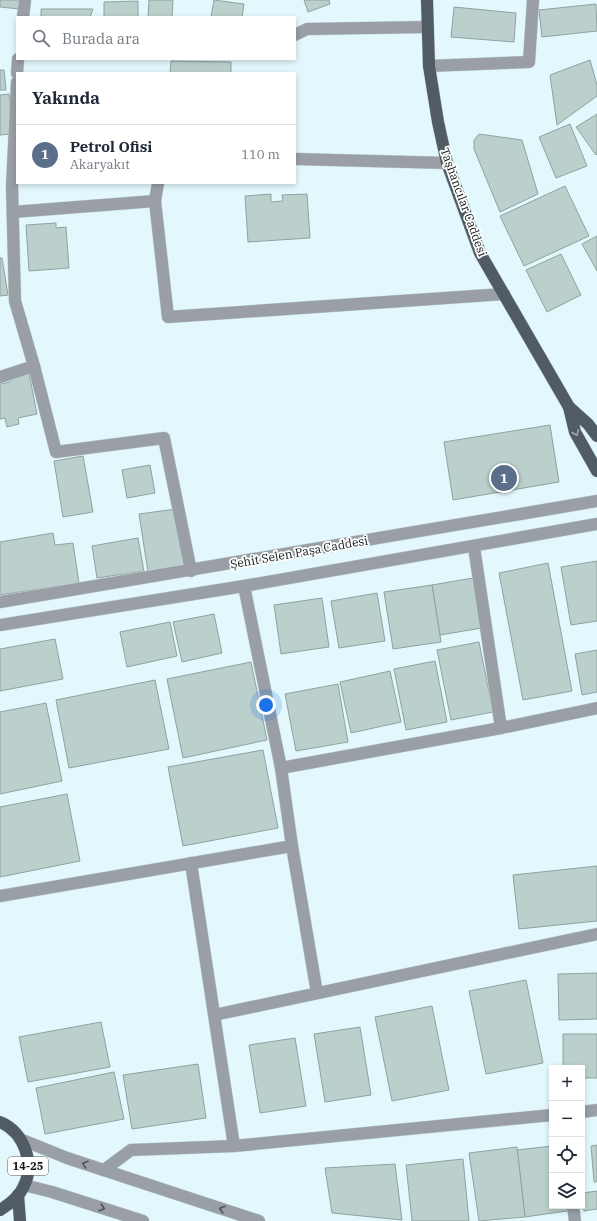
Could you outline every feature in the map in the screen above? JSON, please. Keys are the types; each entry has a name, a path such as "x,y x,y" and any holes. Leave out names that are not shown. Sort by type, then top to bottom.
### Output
{"main road":[{"name":"Taşhancılar Caddesi","path":"427,0 429,66 438,122 447,163 480,253 569,407"},
{"path":"569,407 588,424 597,436"},
{"path":"569,407 575,432 597,471"},
{"name":"14-25","path":"1,1120 13,1130 20,1139 28,1162 28,1174 21,1190 20,1221"},
{"path":"0,1210 10,1204 21,1190"}],"street":[{"path":"23,16 25,0"},
{"path":"429,66 529,62 533,0"},
{"path":"296,34 307,29 427,27"},
{"path":"17,72 18,60"},
{"path":"16,92 6,187 13,212 15,301 34,366 56,452 164,438 191,571"},
{"path":"296,159 447,163"},
{"path":"158,184 155,201 168,317 504,294"},
{"path":"13,212 155,201"},
{"path":"0,377 34,366"},
{"name":"Şehit Selen Paşa Caddesi","path":"0,602 191,571 597,501"},
{"path":"0,625 244,586 474,547 597,524"},
{"path":"474,547 501,728"},
{"path":"244,586 281,768 292,846 317,993"},
{"path":"281,768 501,728 597,708"},
{"path":"0,896 292,846"},
{"path":"191,864 234,1146"},
{"path":"214,1015 597,934"},
{"path":"585,1112 597,1110"},
{"path":"104,1170 131,1150 234,1146 549,1115"},
{"path":"20,1139 68,1158 259,1221"},
{"path":"21,1190 46,1190 143,1221"},
{"path":"573,1209 575,1221"}],"building":[{"path":"0,0 19,0 19,9 0,7"},
{"path":"149,0 173,0 172,16 148,16"},
{"path":"214,0 244,4 242,16 211,16"},
{"path":"304,0 329,0 330,4 308,12"},
{"path":"138,1 138,16 104,16 104,2"},
{"path":"596,4 597,31 542,37 539,10"},
{"path":"454,7 516,13 514,42 451,37"},
{"path":"41,9 93,9 90,16 41,16"},
{"path":"590,60 597,85 597,96 557,125 550,75"},
{"path":"171,61 231,62 231,72 170,72"},
{"path":"0,70 4,70 6,90 0,90"},
{"path":"9,94 13,134 0,135 0,95"},
{"path":"597,114 597,154 596,155 576,127"},
{"path":"570,124 587,166 556,178 539,137"},
{"path":"479,134 522,140 538,194 500,212 474,149 474,140"},
{"path":"565,186 589,236 524,266 500,216"},
{"path":"271,194 271,202 283,201 282,195 307,194 310,238 248,242 245,196"},
{"path":"56,223 56,228 66,227 69,268 29,271 26,225"},
{"path":"597,236 597,271 582,244"},
{"path":"561,254 581,295 547,312 526,270"},
{"path":"0,258 2,258 8,295 0,296"},
{"path":"29,373 37,414 18,418 19,424 7,427 5,418 0,419 0,384 10,382 9,377"},
{"path":"550,425 559,482 453,500 444,442"},
{"path":"83,456 93,512 63,517 54,461"},
{"path":"150,465 155,493 127,498 122,470"},
{"path":"176,509 184,566 148,572 139,514"},
{"path":"53,533 55,545 73,543 79,583 0,595 0,542"},
{"path":"138,538 144,571 97,578 92,546"},
{"path":"597,561 597,621 571,625 561,567"},
{"path":"548,563 572,691 523,700 499,573"},
{"path":"473,578 482,628 440,635 432,585"},
{"path":"432,585 441,642 393,649 384,592"},
{"path":"377,593 385,641 339,648 331,601"},
{"path":"322,598 329,647 281,654 274,605"},
{"path":"214,614 222,653 182,662 173,622"},
{"path":"170,622 177,656 127,667 120,632"},
{"path":"55,639 63,679 0,691 0,649"},
{"path":"479,642 493,712 451,720 437,650"},
{"path":"597,650 597,692 582,695 575,654"},
{"path":"435,661 447,722 406,730 394,669"},
{"path":"251,662 267,740 183,758 167,679"},
{"path":"390,671 401,722 351,733 340,682"},
{"path":"155,680 169,749 69,768 56,700"},
{"path":"338,684 348,742 296,751 285,694"},
{"path":"46,703 62,781 0,794 0,712"},
{"path":"263,750 278,828 183,846 168,767"},
{"path":"67,794 80,861 0,877 0,807"},
{"path":"597,866 597,921 519,929 513,875"},
{"path":"597,973 597,1019 559,1020 558,974"},
{"path":"526,980 543,1063 486,1074 469,991"},
{"path":"432,1006 449,1090 392,1101 375,1017"},
{"path":"101,1022 110,1067 28,1082 19,1037"},
{"path":"360,1027 371,1095 325,1102 314,1034"},
{"path":"563,1034 597,1034 597,1078 585,1078 585,1065 563,1065"},
{"path":"295,1038 306,1106 260,1113 249,1045"},
{"path":"198,1064 206,1118 132,1129 123,1075"},
{"path":"114,1072 124,1119 45,1134 36,1088"},
{"path":"597,1145 597,1182 594,1182 591,1146"},
{"path":"549,1146 549,1209 567,1209 567,1211 525,1217 517,1150"},
{"path":"517,1147 525,1217 479,1221 469,1153"},
{"path":"463,1159 469,1221 412,1221 406,1165"},
{"path":"395,1164 402,1220 332,1213 325,1168"},
{"path":"597,1191 597,1209 584,1211 585,1193"}],"place":[{"name":"Petrol Ofisi","path":"504,478"}]}
